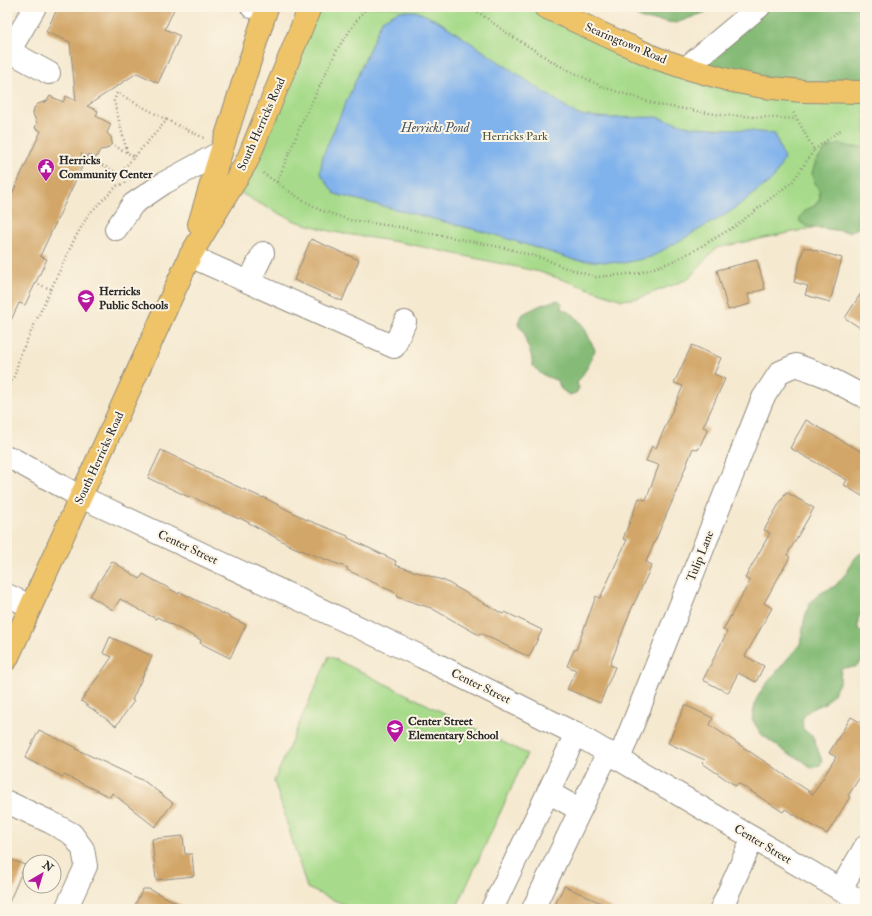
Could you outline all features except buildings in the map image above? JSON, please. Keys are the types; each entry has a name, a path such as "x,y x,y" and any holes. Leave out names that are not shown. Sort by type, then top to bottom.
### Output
{"main road":[{"name":"South Herricks Road","path":"7,659 190,256 247,161 310,7"},
{"name":"Searingtown Road","path":"545,7 649,55 686,68 732,81 763,87 802,91 865,92"},
{"name":"South Herricks Road","path":"190,256 262,8"}],"street":[{"path":"36,7 8,53 49,73"},
{"path":"686,68 759,7"},
{"path":"116,229 133,204 164,183 221,152"},
{"path":"249,282 263,253"},
{"path":"190,256 394,347 405,322"},
{"name":"Tulip Lane","path":"533,909 580,810 614,756 763,398 780,372 796,365 823,375 865,397"},
{"name":"Center Street","path":"11,458 81,497 422,657 576,734 840,890 865,907"},
{"path":"7,595 30,606"},
{"path":"492,909 576,734"},
{"path":"548,792 580,810"},
{"path":"7,802 72,834 83,849 86,866 66,909"},
{"path":"721,909 753,838"},
{"path":"840,890 865,847"}],"path":[{"path":"277,182 303,120 338,48 362,13 368,7"},
{"path":"471,7 507,33 558,65 603,87 659,104 721,115 797,119"},
{"path":"126,152 114,101 117,93 167,120 203,137 221,152"},
{"path":"790,108 814,150"},
{"path":"81,154 119,174 167,120"},
{"path":"247,161 293,194 320,210 350,220 398,226 505,248 545,259 563,267 596,277 640,273 671,262 695,250 736,225 793,180 814,150 842,129"},
{"path":"111,144 135,156"},
{"path":"7,392 15,374 20,355 74,240 88,215 117,186 131,181"},
{"path":"35,283 51,289"}],"green space":[{"name":"Herricks Park","path":"310,7 545,7 656,58 865,92 865,217 716,248 688,279 639,298 622,300 540,272 404,243 333,232 295,221 256,202 231,187"},
{"path":"622,7 709,7 706,12 676,23 642,19"},
{"path":"759,7 865,7 865,92 686,68"},
{"path":"840,144 852,147 865,147 865,225 849,232 806,226 800,222 800,217 820,199 819,190 812,173 816,161 827,148"},
{"path":"558,300 562,303 561,308 574,315 584,327 595,350 587,368 577,383 579,388 576,393 569,395 561,389 558,381 541,374 533,366 524,331 519,327 518,322 523,314 543,304"},
{"path":"863,553 865,555 865,608 858,619 858,629 865,634 865,659 855,667 841,668 840,681 834,693 824,704 815,707 806,713 802,720 803,729 813,737 822,761 820,765 812,768 803,761 787,753 761,734 752,719 756,700 763,688 800,644 805,617 810,602 821,593 835,586 848,571 851,563 859,554"},
{"path":"329,656 527,754 456,909 354,909 307,888 274,781"}],"water":[{"name":"Herricks Pond","path":"399,11 416,11 440,22 578,115 609,118 656,117 693,127 736,129 775,134 784,159 774,178 730,212 651,257 624,263 575,260 492,234 335,194 320,173 323,155 382,20"}],"place":[{"name":"Herricks Community Center","path":"46,182"},
{"name":"Herricks Public Schools","path":"86,313"},
{"name":"Center Street Elementary School","path":"395,743"}]}
